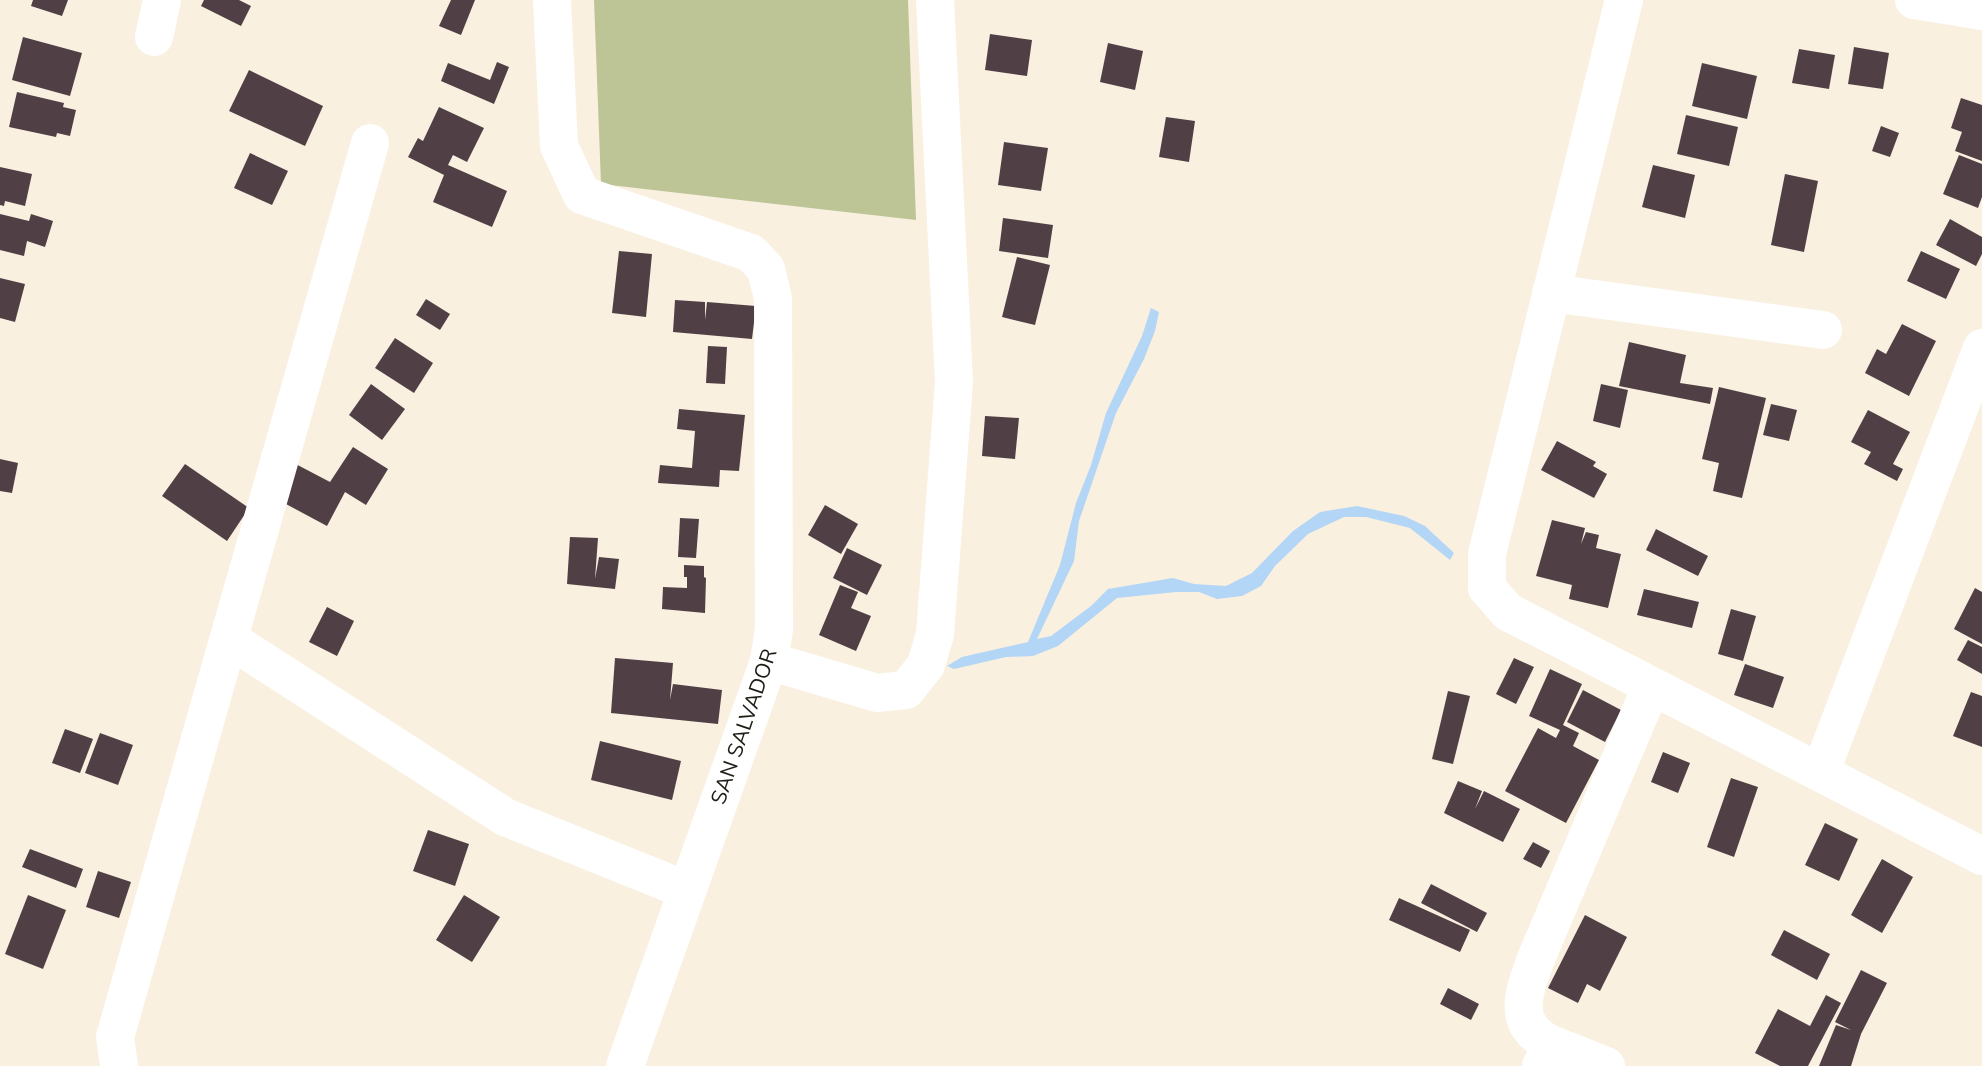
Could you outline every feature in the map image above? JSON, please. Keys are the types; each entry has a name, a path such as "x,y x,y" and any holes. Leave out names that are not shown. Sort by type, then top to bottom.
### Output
{"street":[{"path":"154,37 162,0"},
{"name":"SAN SALVADOR","path":"552,0 559,146 582,195 751,253 766,269 773,298 774,629 769,661 625,1066"},
{"path":"769,661 877,693 906,690 926,665 935,634 954,382 935,0"},
{"path":"1624,0 1487,554 1487,588 1508,612 1982,856"},
{"path":"1914,0 1982,11"},
{"path":"120,1066 115,1037 370,143"},
{"path":"1551,293 1823,330"},
{"path":"1821,771 1982,348"},
{"path":"229,639 505,817 686,890"},
{"path":"1606,1066 1547,1056 1542,1040 1529,1027 1523,1013 1524,991 1651,687"}],"green space":[{"path":"594,0 908,0 916,220 601,184"}],"water":[{"path":"1151,308 1159,312 1155,331 1116,413 1079,521 1074,561 1037,639 1051,636 1091,606 1108,589 1173,578 1194,584 1226,586 1252,573 1293,531 1320,512 1357,506 1404,516 1425,526 1454,553 1450,560 1410,528 1366,517 1344,517 1308,534 1275,566 1261,586 1242,596 1217,599 1199,592 1176,592 1117,598 1058,646 1033,656 1006,657 954,669 947,666 962,657 1028,642 1060,565 1076,503 1091,465 1106,413 1142,336"}],"building":[{"path":"33,0 68,0 62,16 31,6"},
{"path":"204,0 239,0 251,6 241,26 201,6"},
{"path":"451,0 475,0 461,35 439,26"},
{"path":"990,34 1032,40 1027,76 985,70"},
{"path":"23,37 82,53 70,96 12,80"},
{"path":"1108,43 1143,51 1135,90 1100,82"},
{"path":"1854,47 1889,53 1883,89 1848,84"},
{"path":"1799,49 1835,55 1829,89 1792,83"},
{"path":"497,62 509,67 494,104 441,81 448,63 490,80"},
{"path":"1702,63 1757,76 1747,119 1692,106"},
{"path":"249,70 323,106 305,146 229,111"},
{"path":"17,92 64,103 63,107 76,110 70,136 57,133 56,137 9,127"},
{"path":"1961,98 1982,105 1982,161 1955,151 1962,132 1951,128"},
{"path":"439,107 484,128 467,162 453,155 448,165 507,191 492,227 433,202 444,175 408,157 418,138 423,141"},
{"path":"1686,115 1738,127 1729,166 1677,154"},
{"path":"1166,117 1195,121 1189,162 1159,157"},
{"path":"1881,126 1899,133 1890,157 1872,151"},
{"path":"1004,142 1048,148 1041,191 998,185"},
{"path":"250,153 288,171 272,205 234,188"},
{"path":"1959,155 1982,164 1982,197 1978,208 1943,194"},
{"path":"1653,165 1695,175 1685,218 1642,207"},
{"path":"0,167 32,174 25,206 5,201 4,206 0,205"},
{"path":"1785,174 1818,181 1804,252 1771,245"},
{"path":"0,214 29,221 31,214 53,221 45,247 27,241 24,256 0,250"},
{"path":"1003,218 1053,225 1048,258 999,251"},
{"path":"1950,219 1982,237 1982,254 1976,266 1936,245"},
{"path":"619,251 652,254 646,317 612,313"},
{"path":"1921,251 1960,269 1946,299 1907,281"},
{"path":"1017,257 1050,265 1035,325 1002,317"},
{"path":"0,278 25,284 15,322 0,318"},
{"path":"426,299 450,314 440,330 416,315"},
{"path":"675,300 705,302 705,320 707,302 756,306 752,339 673,332"},
{"path":"1902,324 1936,341 1909,396 1865,373 1877,349 1886,354"},
{"path":"395,338 433,363 414,393 375,368"},
{"path":"1629,342 1686,355 1680,383 1713,388 1710,404 1619,386"},
{"path":"708,346 727,347 725,384 706,383"},
{"path":"371,384 405,409 382,440 349,415"},
{"path":"1601,384 1628,390 1620,428 1593,421"},
{"path":"1719,387 1766,398 1742,498 1713,491 1719,463 1702,459"},
{"path":"1771,404 1797,410 1789,441 1763,435"},
{"path":"679,409 745,415 739,471 720,470 719,487 658,483 660,465 692,468 695,431 677,429"},
{"path":"1868,410 1910,432 1893,464 1903,469 1897,481 1864,464 1871,452 1851,442"},
{"path":"985,416 1019,418 1015,459 982,456"},
{"path":"1557,441 1596,462 1593,466 1607,474 1594,498 1541,470"},
{"path":"353,447 388,469 366,505 345,492 327,526 271,496 290,461 330,482"},
{"path":"0,459 18,463 12,493 0,491"},
{"path":"185,464 249,508 227,541 162,496"},
{"path":"825,505 858,524 841,554 808,535"},
{"path":"680,518 699,519 696,558 678,557"},
{"path":"1552,520 1585,528 1581,544 1586,532 1599,535 1596,548 1621,554 1608,608 1569,599 1572,585 1536,576"},
{"path":"1656,529 1708,556 1698,576 1646,550"},
{"path":"570,537 598,538 595,579 599,557 619,559 615,589 567,584"},
{"path":"847,548 882,565 867,595 833,578"},
{"path":"684,565 704,566 705,613 662,609 663,587 687,588"},
{"path":"840,585 858,592 851,608 871,616 856,651 819,635"},
{"path":"1975,588 1982,592 1982,644 1954,629"},
{"path":"1644,589 1699,602 1692,628 1637,615"},
{"path":"327,607 354,621 337,656 309,642"},
{"path":"1731,609 1756,616 1743,661 1718,654"},
{"path":"1968,640 1982,647 1982,674 1957,660"},
{"path":"615,658 673,663 670,700 673,684 722,690 718,724 611,713"},
{"path":"1514,658 1534,667 1516,704 1496,694"},
{"path":"1745,664 1784,677 1773,708 1734,695"},
{"path":"1550,669 1582,684 1563,725 1579,733 1573,746 1599,760 1566,823 1505,791 1538,728 1556,738 1560,730 1529,716"},
{"path":"1583,690 1621,710 1605,742 1567,722"},
{"path":"1448,691 1470,696 1453,764 1432,759"},
{"path":"1971,692 1982,696 1982,747 1953,736"},
{"path":"65,729 93,739 80,773 52,763"},
{"path":"100,733 133,745 118,785 85,773"},
{"path":"600,741 681,761 672,800 591,780"},
{"path":"1663,752 1690,763 1678,793 1651,782"},
{"path":"1731,778 1758,787 1734,857 1707,847"},
{"path":"1458,781 1482,791 1475,809 1484,791 1520,809 1503,842 1444,813"},
{"path":"1825,823 1858,839 1839,881 1805,865"},
{"path":"428,830 469,844 455,886 413,871"},
{"path":"1533,842 1550,851 1541,868 1523,859"},
{"path":"30,849 83,869 76,888 22,867"},
{"path":"1882,859 1913,877 1882,933 1851,915"},
{"path":"98,871 131,882 119,918 86,907"},
{"path":"1431,884 1487,913 1477,932 1421,903"},
{"path":"28,895 66,910 43,969 5,954"},
{"path":"464,895 500,917 472,962 436,940"},
{"path":"1399,898 1470,930 1460,952 1389,920"},
{"path":"1585,915 1627,937 1600,991 1587,984 1578,1003 1548,988"},
{"path":"1784,930 1830,954 1817,980 1771,955"},
{"path":"1861,970 1887,983 1861,1034 1851,1066 1819,1066 1836,1025 1851,1030 1835,1022"},
{"path":"1448,988 1479,1004 1471,1020 1440,1004"},
{"path":"1826,995 1841,1003 1808,1066 1780,1066 1755,1053 1778,1009 1810,1026"}]}
